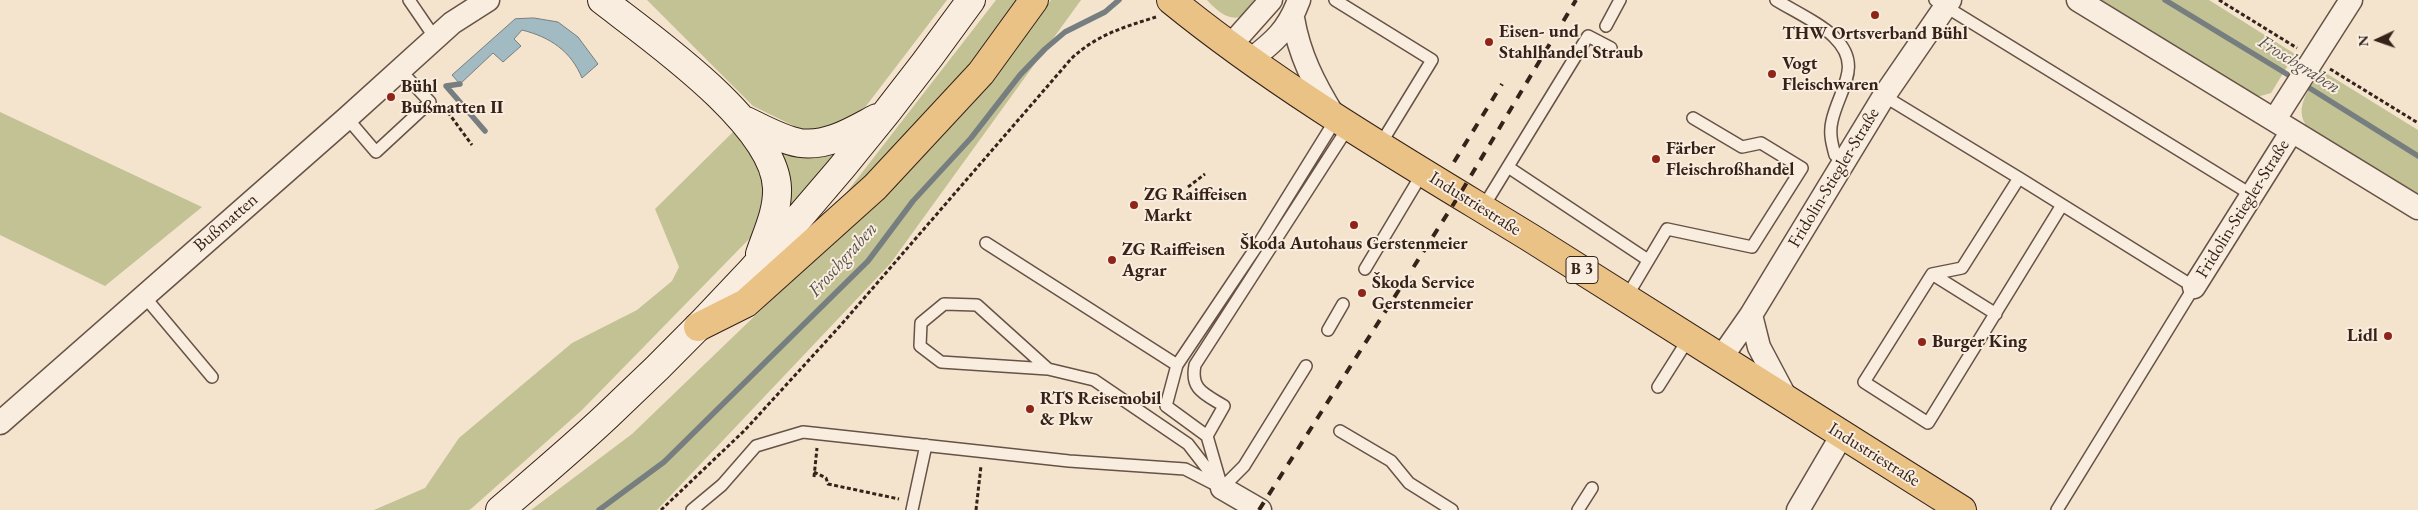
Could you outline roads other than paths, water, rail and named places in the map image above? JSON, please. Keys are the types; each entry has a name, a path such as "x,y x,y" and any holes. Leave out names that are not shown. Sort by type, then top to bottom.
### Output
{"main road":[{"path":"602,0 660,43 746,121 770,158 777,186 777,203 756,265"},
{"path":"632,0 660,43"},
{"path":"500,510 607,416 698,327 756,265 887,113 971,0"},
{"path":"698,327 746,303 875,187 981,73 1034,0"},
{"name":"Industriestraße","path":"1172,1 1240,54 1342,122 1689,337 1962,510"},
{"path":"746,121 787,140 802,143 820,142 837,138 887,113"}],"street":[{"name":"Bußmatten","path":"452,23 470,0"},
{"name":"Bußmatten","path":"0,423 347,118 452,23 488,0"},
{"path":"1240,54 1271,0"},
{"name":"Fridolin-Stiegler-Straße","path":"2078,0 2418,208"},
{"path":"2283,125 2290,94 2351,0"},
{"name":"Fridolin-Stiegler-Straße","path":"1721,358 1751,315 1884,96 1944,2"},
{"path":"1240,54 1278,39 1296,9"},
{"path":"1296,9 1297,41 1304,62 1318,90 1342,122"},
{"name":"Fridolin-Stiegler-Straße","path":"2194,287 2252,195 2283,125"},
{"name":"Industriestraße","path":"1751,315 1759,347 1786,398"},
{"path":"1798,510 1842,435"},
{"path":"1222,488 1260,510"}],"lane":[{"path":"408,0 435,38"},
{"path":"1335,0 1432,60 1380,145"},
{"path":"1606,26 1620,0"},
{"path":"1776,0 1834,36 1848,53 1850,72 1832,122 1831,141 1835,155 1845,162"},
{"path":"1944,2 2252,195"},
{"path":"1482,209 1588,36 1610,48"},
{"path":"347,118 376,152 430,102 400,70"},
{"path":"1884,96 2194,287 2057,510"},
{"path":"1626,298 1666,230 1752,247 1802,168 1760,143 1742,147 1693,118"},
{"path":"1222,488 1207,436 1166,406 1177,365 1342,122"},
{"path":"1207,436 1224,406 1197,388 1192,378 1195,365 1342,122"},
{"path":"1508,167 1648,260"},
{"path":"1365,269 1424,172"},
{"path":"2019,178 1962,268 1932,274 1864,382 1928,423 2062,206"},
{"path":"986,243 1177,365"},
{"path":"1932,274 1996,314"},
{"path":"144,296 212,377"},
{"path":"1048,369 976,305 944,304 921,323 920,346 941,362 1048,369 1094,380 1188,444 1222,488"},
{"path":"1328,330 1343,304"},
{"path":"1658,387 1689,337"},
{"path":"1222,488 1244,466 1306,366"},
{"path":"1340,431 1390,461 1409,482 1452,510"},
{"path":"692,510 722,485 756,446 803,432 1069,461 1184,469 1222,488"},
{"path":"913,506 926,445"},
{"path":"1578,510 1592,488"}],"water":[{"path":"534,18 558,22 578,37 598,64 582,78 572,60 558,46 542,37 522,30 514,39 521,46 503,62 493,53 460,84 452,75 515,19"}],"waterway":[{"name":"Froschgraben","path":"599,510 664,462 868,261 913,201 971,138 1020,75 1045,49 1065,32 1105,12 1119,0"},
{"name":"Froschgraben","path":"2165,0 2295,79"},
{"path":"460,84 446,86 485,131"},
{"name":"Froschgraben","path":"2303,84 2418,156"}],"railway":[{"path":"1259,510 1460,194 1576,0"},
{"path":"1454,162 1502,84"}],"place":[{"name":"THW Ortsverband Bühl","path":"1875,15"},
{"name":"Eisen- und Stahlhandel Straub","path":"1489,42"},
{"name":"Vogt Fleischwaren","path":"1772,74"},
{"name":"Bühl Bußmatten II","path":"391,97"},
{"name":"Färber Fleischroßhandel","path":"1656,159"},
{"name":"ZG Raiffeisen Markt","path":"1134,205"},
{"name":"Škoda Autohaus Gerstenmeier","path":"1354,225"},
{"name":"ZG Raiffeisen Agrar","path":"1112,260"},
{"name":"Škoda Service Gerstenmeier","path":"1362,293"},
{"name":"Lidl","path":"2388,336"},
{"name":"Burger King","path":"1922,342"},
{"name":"RTS Reisemobil & Pkw","path":"1030,409"}]}
